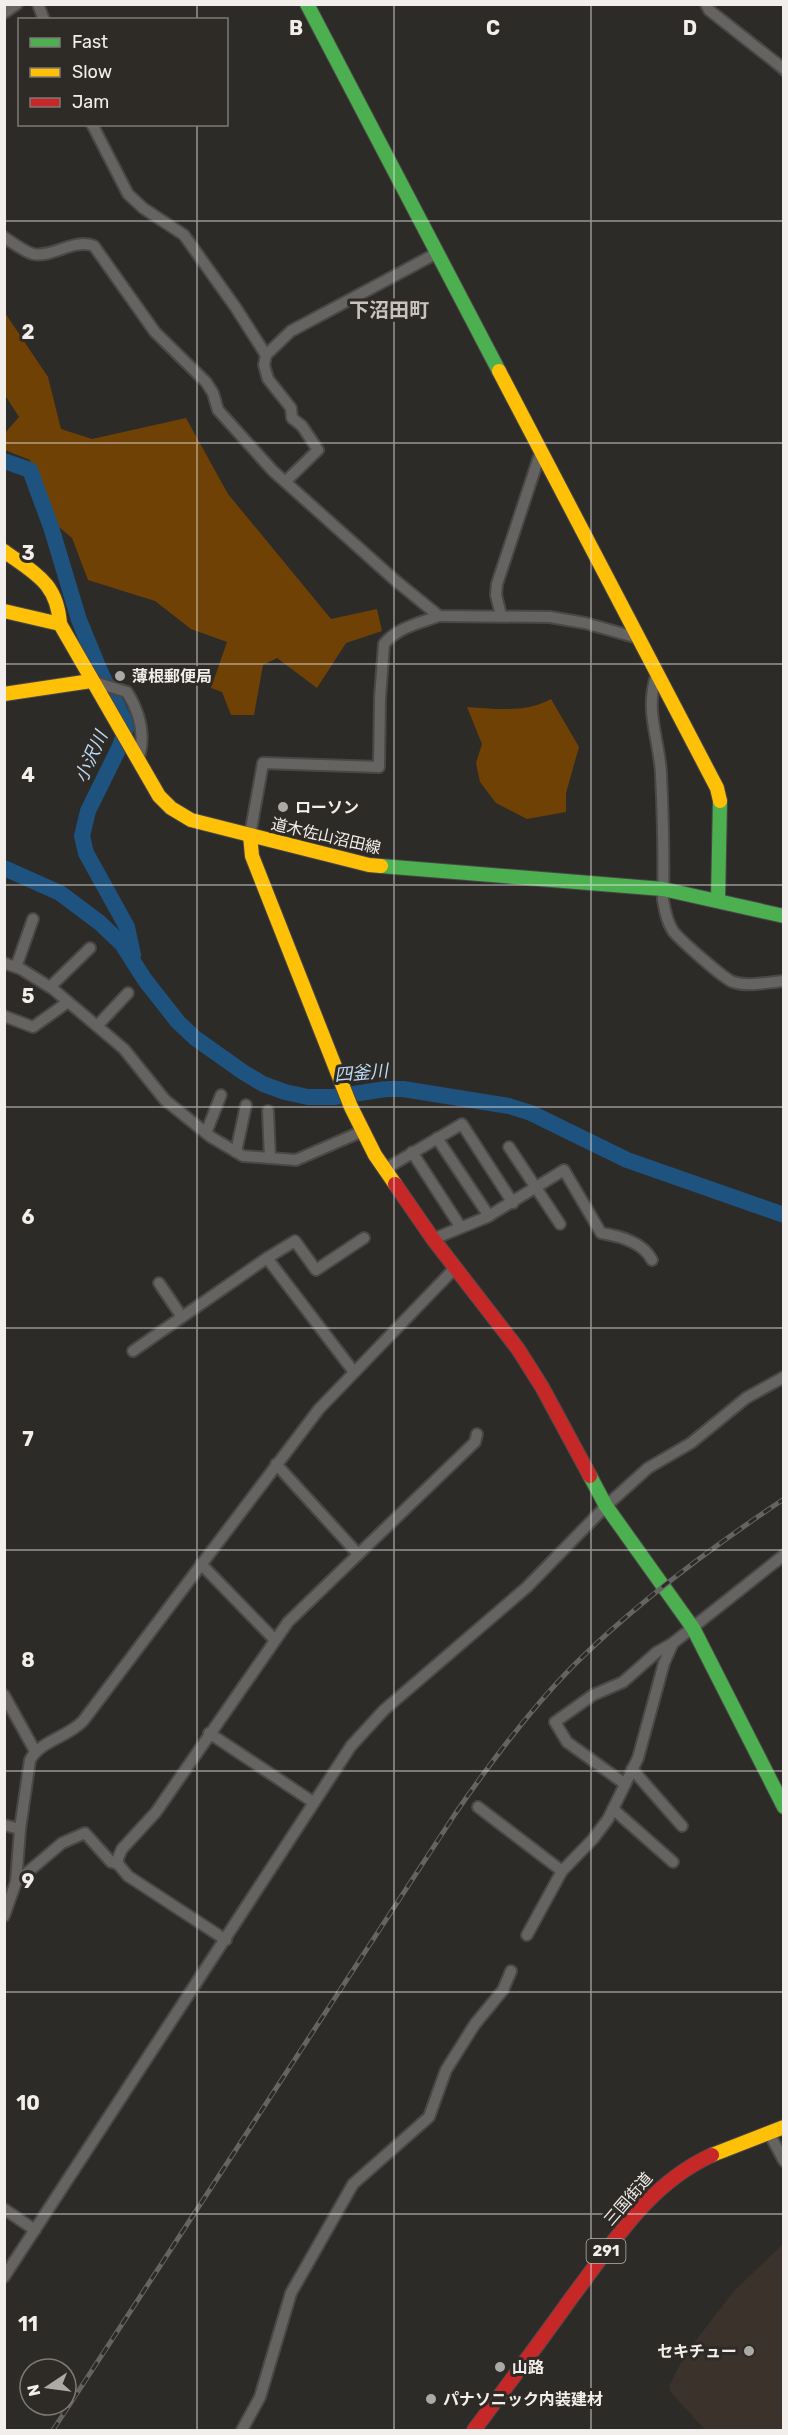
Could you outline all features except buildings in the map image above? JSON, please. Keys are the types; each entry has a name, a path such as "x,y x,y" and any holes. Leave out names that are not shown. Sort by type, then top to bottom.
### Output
{"main road":[{"path":"307,4 717,788 721,807 718,900"},
{"name":"道木佐山沼田線","path":"4,551 39,574 47,582 60,609 60,624 128,744 159,796 181,815 201,823 369,865 663,889 783,916"},
{"path":"4,611 60,624"},
{"path":"4,694 93,683"},
{"path":"250,835 255,864 351,1107 375,1155 455,1268 518,1349 542,1387 606,1506 693,1628 783,1807"},
{"name":"三国街道","path":"474,2430 632,2217 652,2194 684,2168 783,2127"}],"street":[{"path":"5,12 17,4"},
{"path":"706,4 709,10 783,69"},
{"path":"93,126 128,194 143,208 184,235 237,308 266,355"},
{"path":"4,237 24,250 36,254 82,243 94,246 159,337 206,382 213,393 218,410 273,471 396,581 440,616"},
{"path":"286,481 318,450 302,426 292,418 291,408 267,379 264,365 266,355 291,331 437,253"},
{"path":"501,615 496,595 497,584 541,451"},
{"path":"250,835 263,763 379,767 380,698 384,644 389,637 406,627 440,616 501,615 564,619 638,638"},
{"path":"657,673 651,692 650,706 661,771 663,889 666,916 673,931 731,982 744,984 783,981"},
{"path":"93,683 127,692 136,707 141,728 142,747 138,760"},
{"path":"16,967 33,919"},
{"path":"50,987 90,948"},
{"path":"4,963 16,967 50,987 124,1049 165,1100 206,1133 243,1156 296,1160 363,1131"},
{"path":"97,1026 128,993"},
{"path":"4,1017 33,1027 68,1002"},
{"path":"206,1133 221,1095"},
{"path":"236,1152 246,1105"},
{"path":"268,1111 270,1158"},
{"path":"385,1169 462,1124 513,1203"},
{"path":"437,1138 489,1216"},
{"path":"509,1147 560,1224"},
{"path":"412,1152 460,1226"},
{"path":"434,1239 460,1226 489,1216 564,1170 601,1233 622,1236 648,1252 652,1260"},
{"path":"132,1350 295,1241 316,1270 364,1238"},
{"path":"267,1258 354,1372"},
{"path":"4,1916 16,1881 20,1829 30,1760 35,1751 75,1730 83,1721 319,1408 455,1268"},
{"path":"159,1283 182,1317"},
{"path":"4,2277 351,1746 384,1710 527,1587 606,1506 648,1468 691,1443 746,1398 783,1377"},
{"path":"118,1864 117,1858 122,1849 156,1812 274,1639 299,1609 475,1442 477,1434"},
{"path":"276,1464 358,1554"},
{"path":"625,1784 567,1742 555,1722 593,1695 624,1682 657,1652 693,1628 783,1555"},
{"path":"201,1564 274,1639"},
{"path":"527,1935 562,1871 593,1839 613,1809 632,1769 648,1724 664,1663 673,1643"},
{"path":"4,1695 35,1751"},
{"path":"209,1733 313,1802"},
{"path":"632,1769 682,1826"},
{"path":"478,1807 562,1871"},
{"path":"613,1809 673,1862"},
{"path":"4,1825 20,1829"},
{"path":"16,1881 62,1843 85,1833 111,1862 118,1864 135,1881 226,1940"},
{"path":"242,2430 260,2397 291,2293 353,2184 429,2116 446,2070 475,2024 503,1990 512,1971"},
{"path":"769,2133 783,2161"},
{"path":"4,2209 35,2230"}],"shaded area":[{"path":"5,313 48,377 61,429 92,439 186,418 228,494 331,619 377,609 382,631 346,643 317,688 277,658 263,665 254,715 231,715 222,692 211,688 227,642 191,629 155,601 88,580 72,538 46,516 30,460 5,450 5,433 19,417 5,395"},
{"path":"551,699 579,747 566,793 566,812 527,819 496,803 480,782 476,763 482,744 467,707 521,708"},
{"name":"セキチュー","path":"783,2244 783,2430 705,2430 670,2391 669,2386 686,2353 734,2291"}],"waterway":[{"path":"767,62 784,77"},
{"name":"小沢川","path":"4,461 30,470 51,527 79,620 100,671 127,726 120,746 88,811 82,836 86,853 127,927 133,955"},
{"name":"四釜川","path":"4,868 60,893 100,923 122,944 145,980 178,1022 195,1038 263,1084 308,1097 334,1097 386,1089 403,1089 509,1106 531,1113 627,1160 784,1215"}],"railway":[{"path":"53,2430 455,1814 510,1738 540,1702 596,1643 701,1557 784,1499"}],"traffic: fast":[{"path":"307,4 499,371"},
{"path":"718,900 720,801"},
{"path":"381,866 663,889 784,916"},
{"path":"590,1476 606,1506 693,1628 784,1807"}],"traffic: slow":[{"path":"499,371 717,788 720,801"},
{"path":"4,551 35,573 49,589 58,610 60,624"},
{"path":"4,611 60,624 159,796 171,808 191,820 369,865 381,866"},
{"path":"4,694 91,681"},
{"path":"250,835 252,856 351,1107 375,1155 395,1184"},
{"path":"712,2155 784,2127"}],"traffic: jam":[{"path":"395,1184 433,1239 518,1349 542,1387 590,1476"},
{"path":"474,2430 633,2217 669,2182 689,2167 712,2155"}],"place":[{"name":"薄根郵便局","path":"120,676"},
{"name":"ローソン","path":"283,807"},
{"name":"セキチュー","path":"749,2351"},
{"name":"山路","path":"500,2367"},
{"name":"パナソニック内装建材","path":"431,2399"}],"district":[{"name":"下沼田町","path":"389,310"}]}
